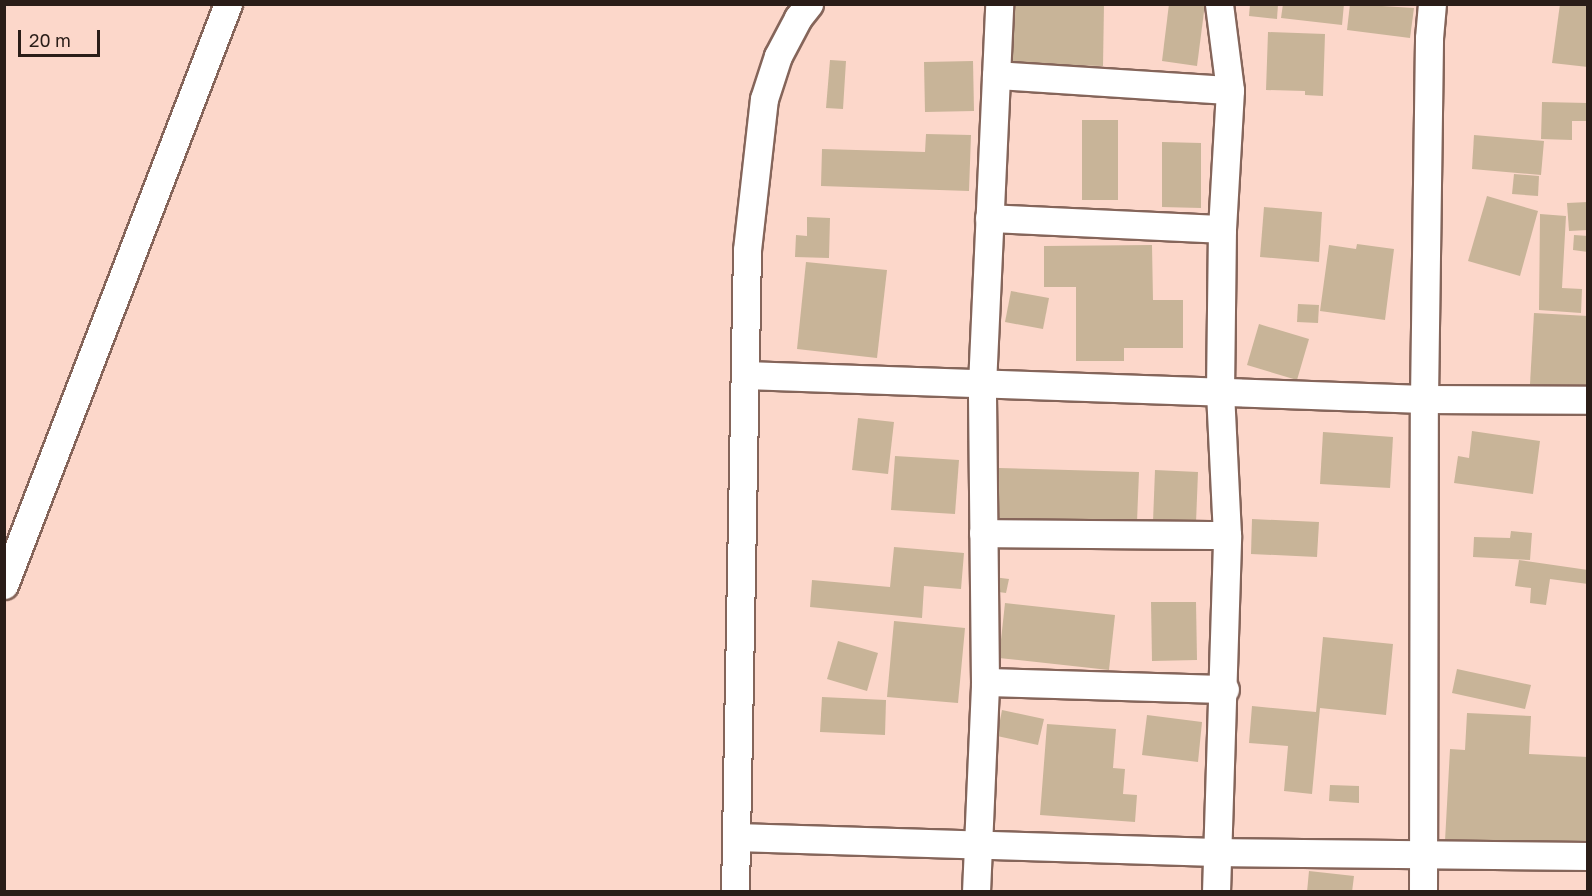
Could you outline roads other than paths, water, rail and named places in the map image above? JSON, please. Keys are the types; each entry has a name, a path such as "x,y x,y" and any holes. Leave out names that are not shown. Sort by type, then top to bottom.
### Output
{"street":[{"path":"4,585 228,4"},
{"path":"735,891 747,250 764,99 778,56 798,18 809,4"},
{"path":"976,891 985,682 982,385 999,4"},
{"path":"1216,891 1225,689 1227,535 1220,392 1222,229 1230,90 1219,4"},
{"path":"1423,891 1424,399 1429,38 1432,4"},
{"path":"996,75 1230,90"},
{"path":"988,218 1222,229"},
{"path":"745,375 1424,399 1587,400"},
{"path":"983,533 1227,535"},
{"path":"985,682 1225,689"},
{"path":"735,837 1216,852 1587,856"}]}
